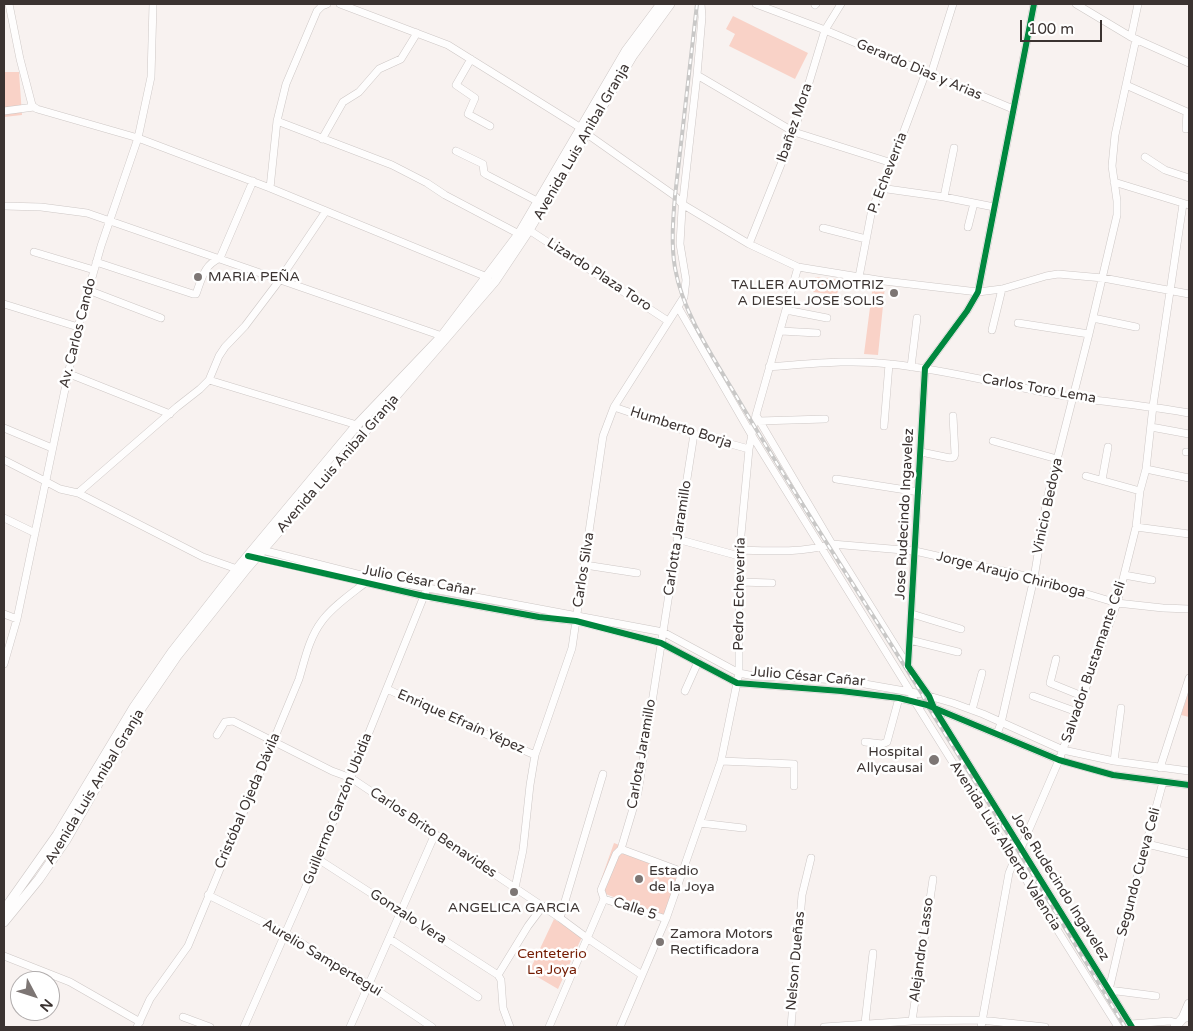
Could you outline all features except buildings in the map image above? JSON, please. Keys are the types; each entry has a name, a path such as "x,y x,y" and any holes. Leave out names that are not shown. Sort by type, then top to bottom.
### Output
{"main road":[{"name":"Avenida Luis Anibal Granja","path":"4,910 57,835 134,707 172,652 237,569 255,553 450,334 495,280 530,230 626,51 661,4"},
{"name":"Avenida Luis Anibal Granja","path":"4,922 39,879 66,840 140,710 177,656 255,553 357,425 442,336 487,277 519,234 633,54 670,4"},
{"path":"1181,1021 1189,1004"}],"street":[{"path":"9,4 32,105 37,110 138,138 253,181 487,277"},
{"name":"Av. Carlos Cando","path":"4,664 17,620 78,327 96,262 138,138 150,76 154,4"},
{"path":"270,188 277,121 286,84 316,11 327,4"},
{"path":"340,4 448,45 584,131 675,196 682,204 749,244 798,267 859,277 978,292 1002,289 1058,274 1103,278 1189,294"},
{"path":"682,204 697,75 702,4"},
{"name":"Gerardo Dias y Arias","path":"756,4 825,30 1013,109"},
{"name":"Ibañez Mora","path":"749,244 794,132 825,30 841,4"},
{"name":"P. Echeverria","path":"859,277 872,209 928,73 952,4"},
{"path":"925,368 967,311 978,292 1034,4"},
{"path":"1076,4 1134,38 1189,63"},
{"name":"Vinicio Bedoya","path":"997,734 1034,578 1057,459 1117,215 1112,166 1113,152 1134,38 1138,4"},
{"path":"322,139 343,102 358,92 379,69 402,60 417,33"},
{"path":"471,59 456,85 475,98 468,114 490,126"},
{"path":"697,75 794,132 892,163"},
{"path":"1126,85 1187,112 1186,129"},
{"path":"4,111 34,107"},
{"path":"277,121 392,165 519,234"},
{"path":"944,197 954,148"},
{"path":"456,151 484,164 486,176 539,202"},
{"path":"1145,157 1165,170 1189,178"},
{"path":"96,262 196,294 205,269 212,262 220,258 253,181"},
{"path":"1114,182 1186,204"},
{"path":"880,188 944,197 994,207"},
{"path":"968,227 974,203"},
{"name":"Carlos Silva","path":"515,888 523,850 535,755 572,648 603,436 614,407 684,297 686,280 680,244 682,204"},
{"name":"Salvador Bustamante Celi","path":"1021,848 1063,750 1117,603 1136,528 1140,491 1146,469 1152,427 1153,406 1169,291 1186,204"},
{"path":"4,206 40,207 87,213 111,220 442,336"},
{"path":"78,494 209,380 225,347 245,326 326,211"},
{"path":"822,228 866,239"},
{"name":"Lizardo Plaza Toro","path":"530,230 668,320"},
{"path":"34,252 94,270"},
{"name":"Pedro Echeverría","path":"620,1027 666,920 721,761 739,673 739,553 751,434 798,267"},
{"path":"992,330 1002,289"},
{"path":"88,290 161,318"},
{"path":"4,304 78,327"},
{"name":"Avenida Luis Alberto Valencia","path":"678,307 751,434 915,702 1118,1027"},
{"path":"786,310 828,318"},
{"path":"911,367 917,318"},
{"path":"1093,318 1136,327"},
{"path":"1018,323 1089,334"},
{"path":"781,331 817,333"},
{"name":"Carlos Toro Lema","path":"769,367 851,361 889,364 925,368 1072,397 1153,406 1189,413"},
{"path":"884,426 889,364"},
{"name":"Jose Rudecindo Ingavelez","path":"925,368 920,492 908,666 929,696 934,708 1108,990"},
{"path":"68,373 170,414"},
{"path":"209,380 357,425"},
{"name":"Humberto Borja","path":"614,407 694,434 749,449"},
{"path":"921,452 950,458 954,457 953,416"},
{"path":"757,418 825,419"},
{"path":"757,418 908,666"},
{"path":"1152,427 1189,434"},
{"path":"4,428 52,448"},
{"name":"Carlotta Jaramillo","path":"661,643 694,434"},
{"path":"993,441 1057,459"},
{"path":"1102,480 1108,447"},
{"path":"4,460 45,481 78,494 203,558 237,569"},
{"path":"1146,469 1189,478"},
{"path":"1086,476 1140,491"},
{"path":"836,479 920,492"},
{"path":"4,518 35,533"},
{"path":"1136,528 1189,534"},
{"path":"677,539 739,553 821,547 832,544"},
{"name":"Jorge Araujo Chiriboga","path":"832,544 915,551 1034,578 1117,603 1189,609"},
{"name":"Julio César Cañar","path":"255,553 365,583 426,592"},
{"name":"Julio César Cañar","path":"255,553 369,577 426,592 539,617 576,618 663,632 739,673 754,676 842,680 910,691 972,710 1063,750 1114,762 1189,770"},
{"path":"585,565 637,574"},
{"path":"1124,575 1152,580"},
{"path":"740,582 772,583"},
{"name":"Cristóbal Ojeda Dávila","path":"138,1024 150,999 188,946 299,679 309,645 321,622 365,583"},
{"name":"Guillermo Garzón Ubidia","path":"244,1027 318,859 426,592"},
{"path":"4,614 17,620"},
{"path":"912,614 961,630"},
{"name":"Julio César Cañar","path":"576,618 661,643 737,683 841,691 899,698 934,708 1059,760 1113,775 1189,785"},
{"path":"910,640 958,652"},
{"name":"Carlota Jaramillo","path":"549,1027 604,899 601,890 616,854 621,849 638,792 661,643"},
{"path":"1056,659 1050,683 1082,696"},
{"path":"685,691 698,662"},
{"path":"972,710 982,673"},
{"path":"1160,768 1189,678"},
{"name":"Enrique Efraín Yépez","path":"388,689 535,755"},
{"path":"1033,696 1077,712"},
{"path":"865,742 882,744 887,742 899,698"},
{"path":"1114,762 1121,708"},
{"name":"Carlos Brito Benavides","path":"217,735 225,722 233,721 332,771 351,778 543,906 642,975"},
{"path":"721,761 794,764 794,786"},
{"path":"560,918 603,774"},
{"name":"Segundo Cueva Celi","path":"1108,990 1163,782"},
{"path":"700,823 743,828"},
{"path":"350,1027 435,834"},
{"path":"1146,844 1189,854"},
{"path":"621,849 683,872"},
{"name":"Nelson Dueñas","path":"791,1027 802,895 811,858"},
{"name":"Gonzalo Vera","path":"318,859 498,975"},
{"path":"981,1024 1009,873 1014,861"},
{"name":"Alejandro Lasso","path":"912,1021 933,879"},
{"name":"Aurelio Sampertegui","path":"208,896 285,933 432,1027"},
{"name":"Calle 5","path":"604,899 666,920"},
{"path":"510,1027 503,1008 501,980 498,975 528,926 543,906"},
{"path":"390,939 478,997"},
{"path":"865,1023 873,953"},
{"path":"4,956 70,982 138,1024"},
{"path":"1108,990 1156,996"},
{"path":"1108,990 1130,1026 1181,1021"},
{"path":"183,1017 210,1027"},
{"path":"824,1027 912,1021 1045,1027"}],"green space":[{"path":"733,16 808,53 795,79 729,46 735,34 726,29"},
{"path":"4,72 19,72 22,115 4,117"},
{"path":"815,277 840,280 837,295 813,292"},
{"path":"873,284 885,286 878,355 864,354"},
{"path":"1189,691 1189,717 1181,715"},
{"name":"Estadio de la Joya","path":"614,843 681,868 664,915 597,891"},
{"name":"Centeterio La Joya","path":"554,919 582,937 558,989 529,972"}],"railway":[{"path":"697,4 673,223 675,268 685,303 702,338 763,441 922,694 1125,1027"}],"cycle path":[{"path":"1034,4 978,292 967,311 925,368 908,666 929,696 934,708 1132,1027"},
{"path":"248,556 424,596 539,617 576,621 661,643 737,683 841,691 899,698 927,705 1059,760 1113,775 1189,785"}],"place":[{"name":"MARIA PEÑA","path":"198,277"},
{"name":"TALLER AUTOMOTRIZ A DIESEL JOSE SOLIS","path":"894,293"},
{"name":"Hospital Allycausai","path":"934,760"},
{"name":"Estadio de la Joya","path":"639,879"},
{"name":"ANGELICA GARCIA","path":"514,892"},
{"name":"Zamora Motors Rectificadora","path":"660,942"}]}
